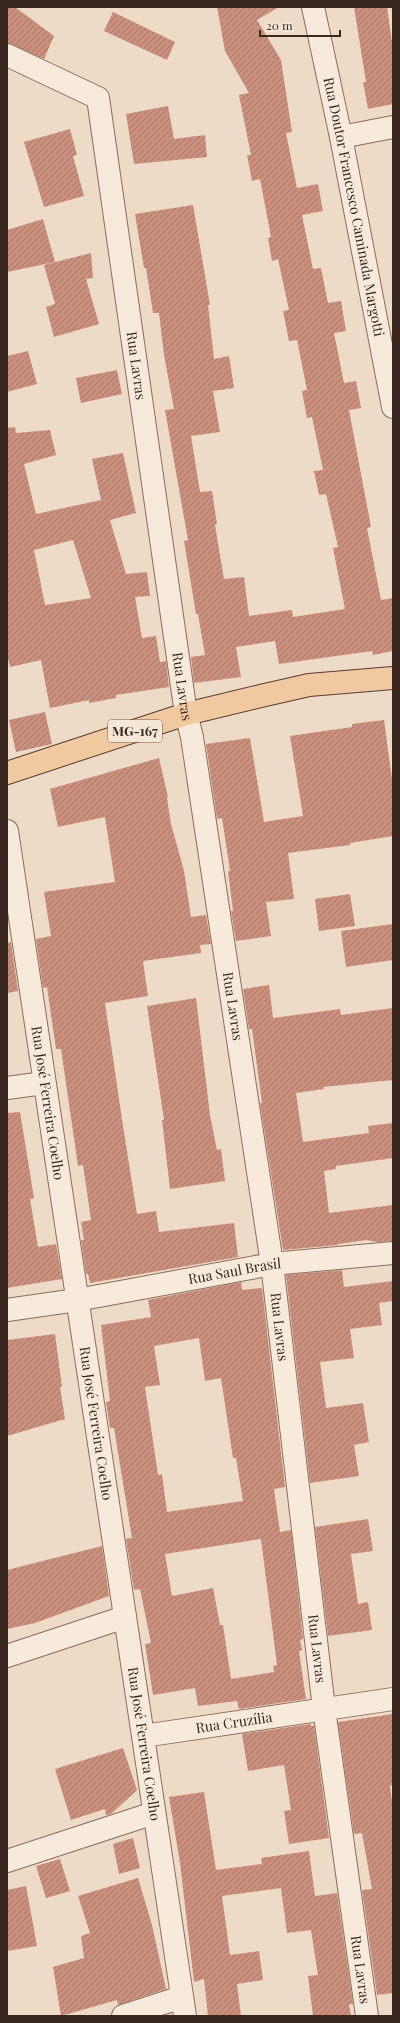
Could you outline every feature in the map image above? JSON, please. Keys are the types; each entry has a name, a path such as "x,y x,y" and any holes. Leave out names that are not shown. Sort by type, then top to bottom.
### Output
{"main road":[{"name":"MG-167","path":"7,773 186,714 309,685 393,678"}],"street":[{"name":"Rua Doutor Francesco Caminada Margotti","path":"313,7 386,336 393,407"},
{"name":"Rua Lavras","path":"7,55 98,98 186,714 192,737 272,1264 324,1709 368,2016"},
{"path":"341,136 393,127"},
{"name":"Rua José Ferreira Coelho","path":"7,831 184,2006"},
{"path":"7,1088 44,1083"},
{"name":"Rua Saul Brasil","path":"7,1310 77,1300 272,1264 393,1253"},
{"path":"7,1656 125,1617"},
{"name":"Rua Cruzília","path":"143,1736 393,1698"},
{"path":"7,1861 154,1813"},
{"path":"123,2016 184,2006"}],"building":[{"path":"7,7 15,7 54,36 44,59 7,43"},
{"path":"217,7 279,7 257,20 281,60 292,132 286,133 297,188 318,184 323,211 302,215 313,269 321,268 328,303 341,301 346,331 334,333 344,383 356,381 361,408 349,410 371,527 367,528 381,600 393,598 393,651 373,655 372,651 279,664 275,641 236,647 241,677 194,683 191,657 205,655 198,614 196,614 184,541 188,540 165,410 174,409 164,355 159,313 153,313 135,214 193,205 210,305 208,305 214,359 229,356 234,388 213,391 220,432 191,436 200,492 212,491 217,524 215,525 224,579 244,577 249,616 292,610 293,617 345,609 333,548 338,547 326,494 319,495 314,471 323,470 312,417 307,418 302,391 307,390 297,340 289,341 283,311 289,310 278,259 272,261 268,238 271,237 260,179 252,181 247,155 251,155 239,95 249,93 225,51"},
{"path":"354,7 387,7 393,49 393,104 368,109 363,82 366,82"},
{"path":"113,12 175,42 167,60 104,31"},
{"path":"168,106 174,139 205,135 207,157 134,164 126,114"},
{"path":"70,129 77,155 73,156 84,196 44,207 24,142"},
{"path":"43,219 55,262 7,272 7,230"},
{"path":"91,253 93,278 86,279 99,324 54,337 46,307 55,304 44,265"},
{"path":"28,351 37,384 7,392 7,356"},
{"path":"117,370 122,394 81,403 76,378"},
{"path":"15,427 16,433 50,430 56,455 24,464 36,514 101,500 92,459 123,453 136,513 110,520 126,574 147,572 150,596 135,597 142,638 156,636 160,662 166,661 169,687 116,695 116,698 89,703 89,700 50,708 41,660 10,667 7,655 7,428","holes":["73,540 91,598 45,605 34,550"]},
{"path":"45,712 52,744 16,752 9,720"},
{"path":"384,720 393,787 393,836 350,843 350,845 288,853 294,899 266,902 271,936 236,941 231,911 233,911 228,871 230,871 222,818 217,819 206,744 250,738 264,822 303,816 290,736 352,727 352,724"},
{"path":"159,758 168,797 171,824 184,871 191,917 206,915 211,944 200,945 201,953 143,961 148,996 105,1003 123,1126 137,1214 156,1211 159,1232 234,1223 238,1257 90,1283 88,1274 86,1274 81,1240 84,1240 81,1222 91,1220 83,1165 78,1166 61,1049 56,1049 47,987 43,988 36,939 51,936 44,892 115,882 105,817 58,827 50,789"},
{"path":"350,894 355,926 319,931 315,899"},
{"path":"393,924 393,960 346,967 341,931"},
{"path":"11,942 18,991 7,993 7,943"},
{"path":"269,985 273,1018 340,1009 341,1015 393,1008 393,1080 323,1087 324,1089 296,1093 303,1142 369,1133 368,1126 393,1123 393,1158 336,1166 336,1169 324,1171 329,1213 393,1205 393,1241 378,1242 366,1240 338,1245 283,1250 260,1103 262,1103 252,1029 249,1029 243,989"},
{"path":"196,998 210,1115 217,1150 221,1149 225,1181 170,1189 162,1120 164,1120 147,1006"},
{"path":"20,1112 34,1198 30,1199 38,1247 56,1244 62,1279 7,1288 7,1113"},
{"path":"342,1270 344,1287 393,1281 393,1301 379,1303 382,1325 350,1329 354,1358 320,1362 326,1408 363,1403 369,1442 354,1445 359,1476 310,1483 286,1275"},
{"path":"241,1282 242,1290 262,1288 285,1487 274,1489 280,1532 291,1530 303,1639 300,1640 302,1650 299,1651 306,1699 239,1709 237,1701 198,1706 195,1688 153,1695 145,1644 151,1643 140,1589 134,1590 126,1539 132,1538 114,1428 110,1428 106,1402 110,1401 101,1325 151,1317 148,1300","holes":["199,1338 205,1381 221,1378 233,1458 236,1458 243,1501 167,1512 162,1474 158,1475 145,1387 160,1385 154,1346","261,1539 277,1665 273,1666 274,1672 231,1679 223,1625 220,1625 213,1588 172,1596 165,1554"]},
{"path":"55,1334 62,1387 60,1387 65,1419 7,1436 7,1340"},
{"path":"368,1519 373,1551 351,1554 358,1604 368,1602 372,1630 328,1636 315,1527"},
{"path":"102,1546 109,1596 35,1623 7,1629 7,1570"},
{"path":"393,1714 393,1785 390,1786 393,1809 393,1993 377,1995 362,1890 372,1889 362,1833 354,1834 338,1722"},
{"path":"311,1724 311,1726 314,1726 329,1838 289,1844 284,1811 291,1810 284,1765 248,1771 242,1734"},
{"path":"123,1748 137,1790 111,1814 106,1815 105,1809 71,1820 55,1769"},
{"path":"204,1792 216,1870 262,1864 261,1858 309,1851 315,1896 337,1893 353,2004 349,2004 351,2016 313,2016 308,1976 318,1975 311,1930 287,1933 281,1888 222,1896 230,1955 259,1951 263,1980 237,1984 241,2016 208,2016 204,1979 194,1982 180,1863 169,1797"},
{"path":"133,1838 140,1868 119,1874 113,1844"},
{"path":"60,1859 70,1891 46,1898 36,1866"},
{"path":"138,1878 152,1925 166,1989 118,2005 117,2000 61,2016 53,1967 84,1958 81,1936 90,1933 78,1896"},
{"path":"26,1886 37,1946 7,1951 7,1890"}]}
